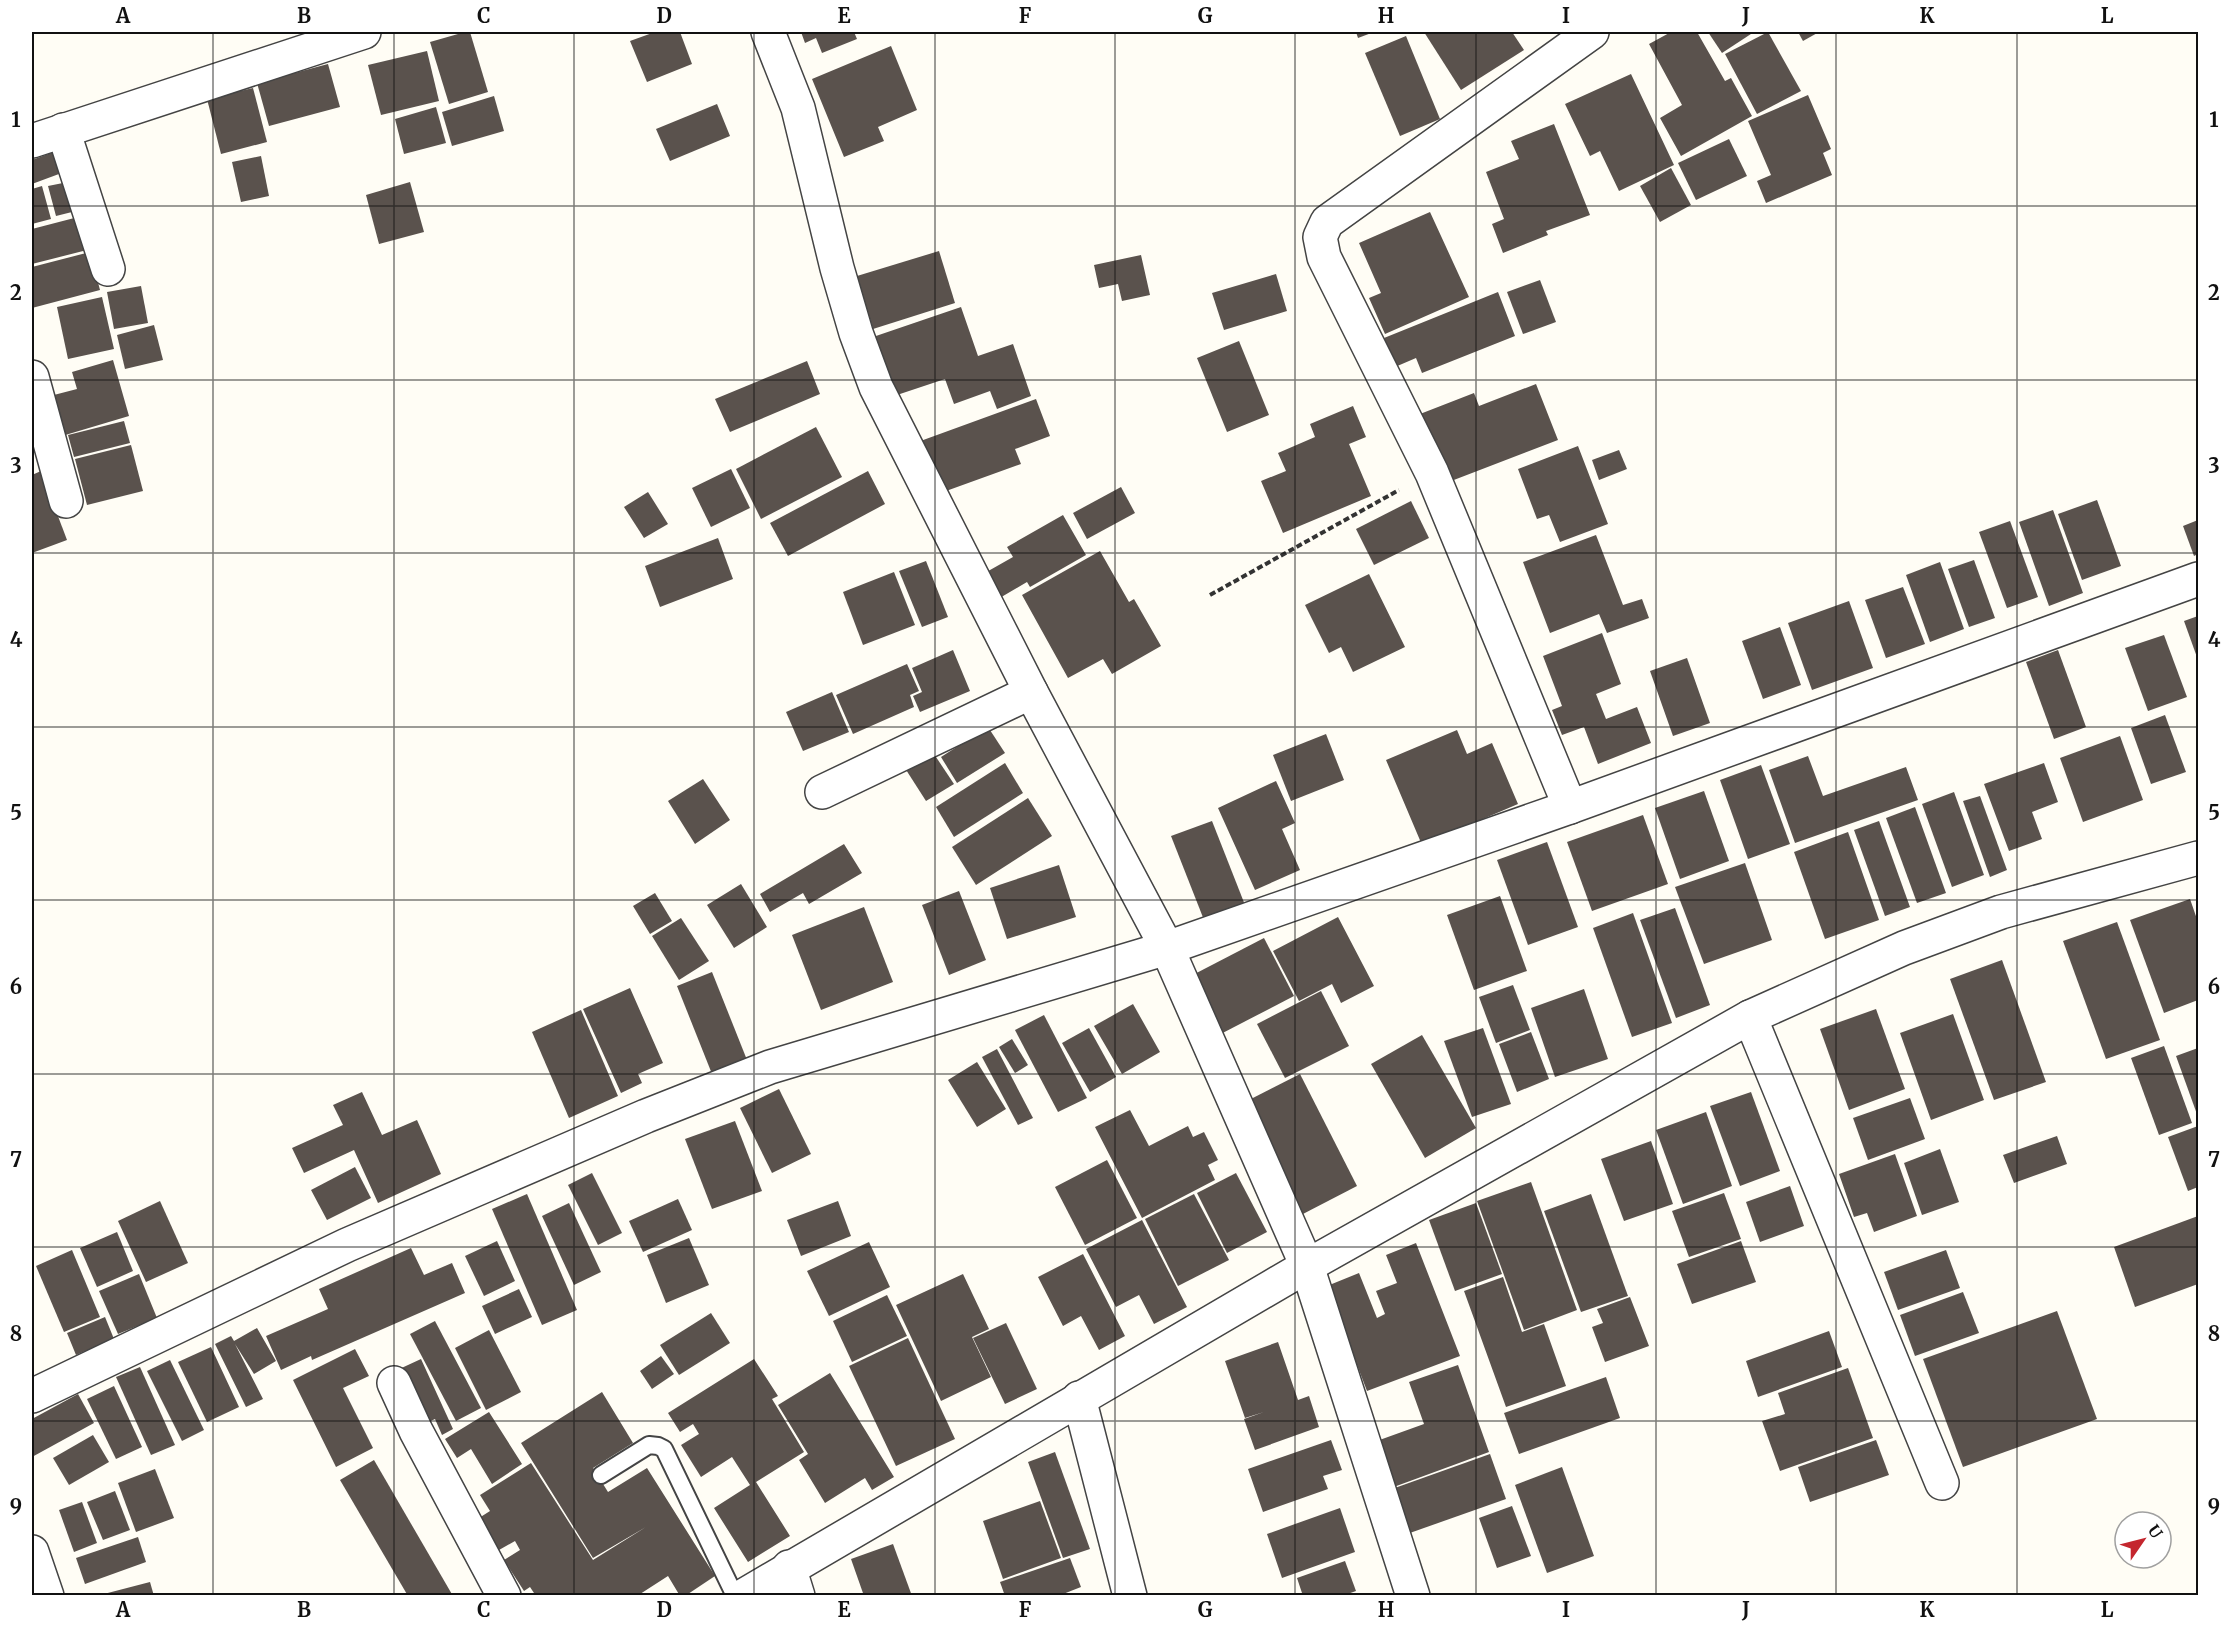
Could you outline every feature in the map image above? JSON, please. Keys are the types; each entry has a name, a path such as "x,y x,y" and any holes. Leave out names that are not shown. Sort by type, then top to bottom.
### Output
{"street":[{"path":"32,141 363,32"},
{"path":"768,32 798,108 837,268 856,333 876,387 1031,692 1167,948 1307,1266 1413,1596"},
{"path":"1570,807 1432,473 1324,257 1320,237 1327,222 1592,32"},
{"path":"63,130 108,269"},
{"path":"32,377 66,501"},
{"path":"32,1396 347,1245 646,1116 770,1067 1167,948 1570,807 2199,579"},
{"path":"822,792 1031,692"},
{"path":"742,1596 794,1581 1079,1398 1307,1266 1750,1017 1904,948 2001,912 2199,858"},
{"path":"1750,1017 1942,1484"},
{"path":"394,1383 416,1431 504,1596"},
{"path":"1079,1398 1130,1596"},
{"path":"32,1552 47,1596"}],"lane":[{"path":"601,1474 650,1445 663,1449 735,1596"}],"path":[{"path":"1210,595 1432,473"}],"building":[{"path":"470,32 488,92 449,104 430,42"},
{"path":"655,32 680,32 692,64 647,82 630,41"},
{"path":"801,32 854,32 857,39 822,53 816,38 805,43"},
{"path":"1356,32 1374,32 1358,38"},
{"path":"1424,32 1512,32 1524,50 1461,90"},
{"path":"1671,32 1697,32 1725,81 1731,78 1752,116 1681,156 1660,118 1682,105 1649,44"},
{"path":"1708,32 1754,32 1722,53"},
{"path":"1768,32 1801,91 1757,114 1725,54"},
{"path":"1798,32 1819,32 1803,41"},
{"path":"1406,36 1440,119 1400,136 1365,53"},
{"path":"891,46 917,110 878,127 884,141 844,157 812,79"},
{"path":"427,51 439,101 381,115 368,65"},
{"path":"328,64 340,107 269,126 257,83"},
{"path":"1631,74 1674,165 1619,191 1600,151 1590,156 1565,104"},
{"path":"253,88 267,142 221,154 207,99"},
{"path":"1808,95 1831,149 1823,153 1832,175 1766,203 1757,181 1771,175 1748,121"},
{"path":"494,96 504,131 452,146 442,112"},
{"path":"717,104 730,136 670,161 656,129"},
{"path":"436,107 446,143 404,154 395,119"},
{"path":"1554,124 1590,215 1546,231 1548,235 1503,253 1492,224 1504,219 1486,172 1519,159 1511,141"},
{"path":"1729,139 1747,176 1696,200 1678,163"},
{"path":"59,150 67,171 32,184 32,160"},
{"path":"261,156 269,196 241,202 232,162"},
{"path":"1671,168 1691,205 1660,222 1640,186"},
{"path":"73,181 80,210 56,216 48,186"},
{"path":"410,182 424,232 379,244 366,195"},
{"path":"42,186 51,219 32,224 32,189"},
{"path":"1430,212 1469,297 1385,334 1369,298 1381,293 1359,243"},
{"path":"82,216 91,249 32,264 32,229"},
{"path":"939,251 955,303 873,329 857,276"},
{"path":"90,252 100,290 32,308 32,267"},
{"path":"1141,255 1150,295 1122,301 1118,284 1099,288 1094,265"},
{"path":"1276,274 1287,311 1224,330 1212,293"},
{"path":"1540,280 1556,322 1523,334 1507,292"},
{"path":"141,286 148,323 114,329 107,292"},
{"path":"1498,292 1515,336 1422,373 1416,358 1395,367 1384,338"},
{"path":"102,297 114,349 68,359 57,307"},
{"path":"961,307 978,356 1013,344 1031,396 997,409 990,391 954,404 945,379 894,396 873,337"},
{"path":"154,325 163,360 125,369 117,335"},
{"path":"1239,341 1269,415 1227,432 1197,358"},
{"path":"113,360 129,416 62,436 50,396 77,389 72,372"},
{"path":"807,361 820,394 730,432 715,399"},
{"path":"1536,384 1558,440 1446,483 1420,414 1474,393 1479,406"},
{"path":"1036,399 1050,436 1015,449 1021,464 935,495 915,443"},
{"path":"1353,406 1366,437 1349,444 1371,496 1283,533 1261,481 1286,471 1278,453 1315,437 1310,424"},
{"path":"124,421 130,443 74,457 68,435"},
{"path":"816,427 842,477 761,519 736,469"},
{"path":"131,445 143,491 87,505 75,459"},
{"path":"1578,446 1608,524 1560,542 1549,515 1537,519 1518,469"},
{"path":"1619,450 1627,469 1599,480 1592,460"},
{"path":"731,469 750,508 711,527 692,488"},
{"path":"41,471 67,540 32,553 32,475"},
{"path":"868,471 885,504 788,556 770,523"},
{"path":"1121,487 1135,513 1087,539 1073,513"},
{"path":"648,492 668,524 644,538 624,507"},
{"path":"2097,500 2121,566 2082,580 2058,514"},
{"path":"1411,501 1429,538 1374,565 1356,529"},
{"path":"2053,510 2083,593 2049,606 2019,522"},
{"path":"1063,515 1086,555 1030,587 1027,582 998,599 983,574 1013,557 1007,547"},
{"path":"2198,520 2198,554 2194,556 2183,526"},
{"path":"2010,521 2038,597 2007,608 1979,532"},
{"path":"1596,535 1623,605 1642,599 1649,618 1607,633 1599,614 1550,633 1523,562"},
{"path":"718,538 733,579 660,607 645,566"},
{"path":"1100,551 1129,602 1134,599 1161,646 1112,674 1103,659 1068,678 1022,595"},
{"path":"1974,560 1995,618 1969,627 1948,569"},
{"path":"926,561 948,617 922,627 899,571"},
{"path":"1940,562 1964,629 1930,642 1906,575"},
{"path":"894,572 915,625 863,645 843,592"},
{"path":"1369,574 1405,647 1353,672 1341,647 1329,653 1305,605"},
{"path":"1903,587 1925,644 1886,658 1865,600"},
{"path":"1849,601 1873,668 1812,690 1788,623"},
{"path":"2198,616 2198,660 2184,621"},
{"path":"1780,627 1801,685 1763,699 1742,641"},
{"path":"1602,633 1621,684 1596,694 1606,719 1637,707 1651,743 1598,764 1584,727 1562,735 1552,710 1562,706 1543,656"},
{"path":"2164,635 2187,697 2148,711 2125,648"},
{"path":"953,650 970,691 920,712 913,696 922,692 912,668"},
{"path":"2058,650 2086,727 2054,739 2026,662"},
{"path":"1687,658 1710,723 1673,736 1650,671"},
{"path":"907,664 919,691 910,695 914,707 853,734 836,695"},
{"path":"832,692 849,732 803,751 786,712"},
{"path":"2165,715 2186,772 2151,784 2131,728"},
{"path":"988,727 1005,753 957,783 941,757"},
{"path":"1457,730 1467,754 1492,743 1518,804 1422,845 1386,760"},
{"path":"1326,734 1344,780 1291,801 1273,755"},
{"path":"2120,736 2143,800 2083,822 2060,758"},
{"path":"928,745 954,784 926,801 901,762"},
{"path":"1808,756 1823,796 1906,767 1918,800 1795,843 1769,770"},
{"path":"1005,763 1023,793 954,837 936,807"},
{"path":"2044,763 2058,802 2032,812 2042,839 2009,851 1984,784"},
{"path":"1761,765 1790,844 1748,859 1720,780"},
{"path":"703,779 730,820 695,844 668,801"},
{"path":"1276,781 1295,823 1282,829 1300,870 1255,890 1218,808"},
{"path":"1704,791 1729,861 1680,879 1655,808"},
{"path":"1954,792 1984,875 1952,887 1922,804"},
{"path":"1980,796 2007,870 1990,877 1963,801"},
{"path":"1028,798 1052,836 976,885 952,847"},
{"path":"1915,807 1946,893 1917,903 1886,818"},
{"path":"1643,815 1668,884 1592,911 1567,842"},
{"path":"1212,821 1245,905 1204,920 1171,836"},
{"path":"1879,821 1910,907 1885,916 1854,830"},
{"path":"1848,832 1879,920 1825,939 1794,852"},
{"path":"1547,842 1578,927 1528,945 1497,860"},
{"path":"844,844 862,873 809,904 803,893 770,912 760,894"},
{"path":"1745,863 1772,940 1704,964 1675,887"},
{"path":"1059,865 1076,917 1007,939 990,888"},
{"path":"741,884 767,927 734,948 707,905"},
{"path":"959,891 986,960 949,975 922,905"},
{"path":"655,893 672,921 650,934 633,906"},
{"path":"1500,896 1527,971 1474,990 1447,915"},
{"path":"2190,899 2198,922 2198,1000 2164,1013 2130,920"},
{"path":"864,907 893,982 821,1010 792,935"},
{"path":"1675,908 1710,1005 1676,1018 1640,920"},
{"path":"1633,913 1672,1023 1632,1037 1593,928"},
{"path":"1338,917 1374,986 1341,1003 1332,984 1299,1001 1273,951"},
{"path":"681,918 709,961 679,980 652,936"},
{"path":"2117,922 2160,1040 2106,1059 2063,941"},
{"path":"1264,938 1294,996 1213,1038 1183,980"},
{"path":"2002,960 2046,1082 1994,1100 1950,979"},
{"path":"712,972 751,1070 716,1084 677,986"},
{"path":"1513,985 1530,1030 1496,1043 1479,997"},
{"path":"630,988 663,1063 638,1074 642,1083 621,1093 583,1009"},
{"path":"1584,989 1608,1059 1555,1077 1531,1008"},
{"path":"1321,991 1349,1046 1285,1078 1257,1024"},
{"path":"1133,1004 1160,1052 1122,1074 1094,1026"},
{"path":"1876,1009 1905,1089 1849,1110 1820,1029"},
{"path":"581,1010 618,1096 569,1118 532,1032"},
{"path":"1953,1014 1984,1100 1931,1120 1900,1033"},
{"path":"1044,1015 1087,1098 1058,1112 1015,1030"},
{"path":"1089,1028 1116,1077 1090,1092 1062,1043"},
{"path":"1483,1028 1511,1104 1472,1117 1444,1041"},
{"path":"1531,1032 1549,1079 1517,1092 1499,1044"},
{"path":"1422,1035 1476,1128 1425,1158 1371,1064"},
{"path":"1012,1039 1028,1065 1015,1073 999,1047"},
{"path":"2164,1046 2192,1123 2159,1135 2131,1058"},
{"path":"2198,1048 2198,1117 2176,1056"},
{"path":"997,1049 1033,1118 1018,1125 982,1057"},
{"path":"977,1062 1006,1109 977,1127 948,1080"},
{"path":"1300,1074 1357,1186 1301,1215 1243,1103"},
{"path":"779,1089 811,1154 772,1173 740,1108"},
{"path":"362,1092 382,1135 417,1120 441,1174 378,1203 354,1150 304,1173 292,1148 343,1125 333,1105"},
{"path":"1751,1092 1780,1171 1740,1186 1710,1106"},
{"path":"1910,1098 1925,1139 1868,1160 1853,1118"},
{"path":"1130,1110 1149,1146 1188,1126 1193,1137 1204,1132 1218,1160 1208,1165 1215,1180 1142,1218 1095,1127"},
{"path":"1706,1112 1732,1186 1683,1204 1656,1130"},
{"path":"735,1121 762,1191 712,1209 685,1139"},
{"path":"2198,1126 2198,1187 2188,1191 2168,1137"},
{"path":"2057,1136 2067,1164 2014,1183 2003,1155"},
{"path":"1651,1141 1673,1204 1624,1221 1601,1159"},
{"path":"1940,1149 1959,1202 1922,1215 1904,1163"},
{"path":"1895,1154 1917,1216 1874,1232 1867,1213 1854,1217 1839,1174"},
{"path":"1107,1160 1137,1218 1085,1245 1055,1187"},
{"path":"355,1167 371,1198 327,1220 311,1190"},
{"path":"592,1173 622,1233 598,1245 568,1185"},
{"path":"1236,1173 1267,1232 1227,1253 1197,1193"},
{"path":"1531,1182 1577,1310 1524,1330 1477,1201"},
{"path":"1790,1186 1804,1226 1760,1242 1746,1202"},
{"path":"1724,1193 1741,1239 1689,1257 1672,1211"},
{"path":"527,1194 577,1310 542,1325 492,1209"},
{"path":"1194,1194 1229,1260 1178,1286 1145,1219"},
{"path":"1591,1194 1628,1296 1581,1312 1544,1211"},
{"path":"678,1199 692,1230 643,1252 629,1221"},
{"path":"160,1201 188,1263 146,1282 118,1221"},
{"path":"838,1201 851,1236 801,1256 787,1220"},
{"path":"569,1203 601,1272 574,1285 542,1216"},
{"path":"1476,1203 1502,1274 1455,1291 1429,1220"},
{"path":"2198,1216 2198,1284 2135,1307 2114,1247"},
{"path":"1142,1220 1187,1307 1154,1324 1139,1295 1116,1307 1086,1249"},
{"path":"117,1232 133,1271 97,1287 80,1248"},
{"path":"689,1238 709,1285 666,1303 647,1255"},
{"path":"497,1241 515,1281 484,1296 465,1256"},
{"path":"1741,1241 1756,1282 1692,1304 1677,1264"},
{"path":"869,1242 890,1287 829,1316 807,1271"},
{"path":"1416,1243 1460,1356 1367,1391 1327,1286 1359,1273 1377,1318 1385,1314 1376,1291 1397,1283 1386,1255"},
{"path":"411,1248 424,1275 452,1263 465,1293 312,1360 311,1356 281,1370 266,1336 328,1309 319,1289"},
{"path":"72,1250 100,1317 64,1332 36,1266"},
{"path":"1946,1250 1960,1288 1898,1310 1884,1272"},
{"path":"1083,1254 1125,1336 1099,1350 1081,1316 1063,1326 1038,1277"},
{"path":"139,1274 157,1318 118,1334 99,1291"},
{"path":"963,1274 989,1329 972,1337 991,1377 941,1401 896,1305"},
{"path":"1503,1277 1522,1332 1544,1324 1566,1386 1506,1407 1464,1291"},
{"path":"519,1289 532,1317 495,1334 482,1306"},
{"path":"1963,1292 1979,1333 1915,1356 1900,1315"},
{"path":"887,1295 907,1336 852,1362 833,1321"},
{"path":"1630,1297 1649,1346 1605,1362 1592,1327 1603,1323 1597,1309"},
{"path":"2057,1311 2097,1419 1963,1467 1923,1359"},
{"path":"711,1313 730,1343 679,1375 660,1345"},
{"path":"105,1317 114,1339 76,1355 67,1333"},
{"path":"435,1321 481,1408 456,1421 410,1334"},
{"path":"1006,1323 1037,1389 1005,1404 973,1338"},
{"path":"257,1328 276,1361 254,1374 235,1344 263,1399 246,1407 215,1344 231,1336 234,1341"},
{"path":"489,1330 521,1392 486,1410 455,1348"},
{"path":"1829,1331 1842,1367 1758,1397 1746,1361"},
{"path":"908,1338 955,1439 896,1466 849,1366"},
{"path":"1278,1342 1298,1400 1309,1396 1319,1427 1255,1450 1244,1419 1264,1412 1245,1418 1225,1361"},
{"path":"211,1347 239,1407 207,1422 178,1362"},
{"path":"355,1349 369,1376 343,1388 373,1448 336,1467 293,1380"},
{"path":"661,1356 674,1374 652,1389 640,1371"},
{"path":"421,1359 453,1429 442,1435 435,1419 420,1426 395,1371"},
{"path":"754,1359 778,1396 772,1399 804,1452 756,1482 790,1536 748,1562 714,1508 750,1485 732,1457 701,1477 681,1445 699,1434 693,1424 680,1432 668,1413"},
{"path":"170,1360 204,1430 182,1441 147,1371"},
{"path":"1458,1365 1489,1452 1391,1488 1374,1442 1424,1424 1409,1382"},
{"path":"140,1367 175,1445 151,1455 116,1377"},
{"path":"1848,1368 1873,1438 1780,1471 1762,1421 1785,1414 1778,1393"},
{"path":"830,1373 894,1477 872,1490 865,1478 825,1503 799,1460 808,1454 778,1405"},
{"path":"1606,1377 1620,1418 1519,1454 1504,1413"},
{"path":"114,1386 142,1447 116,1459 87,1399"},
{"path":"602,1392 633,1443 593,1468 608,1492 647,1468 715,1576 685,1596 680,1596 668,1576 637,1596 536,1596 530,1587 524,1591 504,1560 520,1550 515,1541 499,1550 479,1518 490,1511 480,1495 531,1463 593,1560 646,1527 593,1558 521,1443"},
{"path":"78,1394 94,1423 32,1457 32,1419"},
{"path":"489,1412 522,1464 492,1484 471,1449 457,1458 445,1439"},
{"path":"93,1435 109,1462 69,1485 53,1458"},
{"path":"1331,1440 1342,1470 1323,1476 1328,1489 1263,1512 1248,1469"},
{"path":"1876,1440 1889,1475 1810,1502 1798,1467"},
{"path":"1055,1452 1090,1549 1063,1558 1028,1462"},
{"path":"1490,1454 1506,1499 1407,1534 1392,1489"},
{"path":"374,1460 453,1596 408,1596 340,1480"},
{"path":"1562,1467 1594,1556 1547,1573 1515,1485"},
{"path":"155,1469 174,1518 136,1532 118,1483"},
{"path":"115,1491 130,1530 103,1540 87,1502"},
{"path":"1040,1501 1061,1558 1003,1579 983,1521"},
{"path":"82,1502 97,1543 74,1552 59,1510"},
{"path":"1512,1506 1531,1556 1497,1568 1479,1518"},
{"path":"1340,1508 1355,1552 1282,1578 1267,1534"},
{"path":"138,1537 146,1562 85,1584 76,1558"},
{"path":"893,1544 912,1596 864,1596 851,1559"},
{"path":"1070,1558 1081,1587 1058,1596 1005,1596 1000,1582"},
{"path":"1345,1561 1356,1591 1342,1596 1303,1596 1297,1578"},
{"path":"150,1582 154,1596 100,1595"}]}
